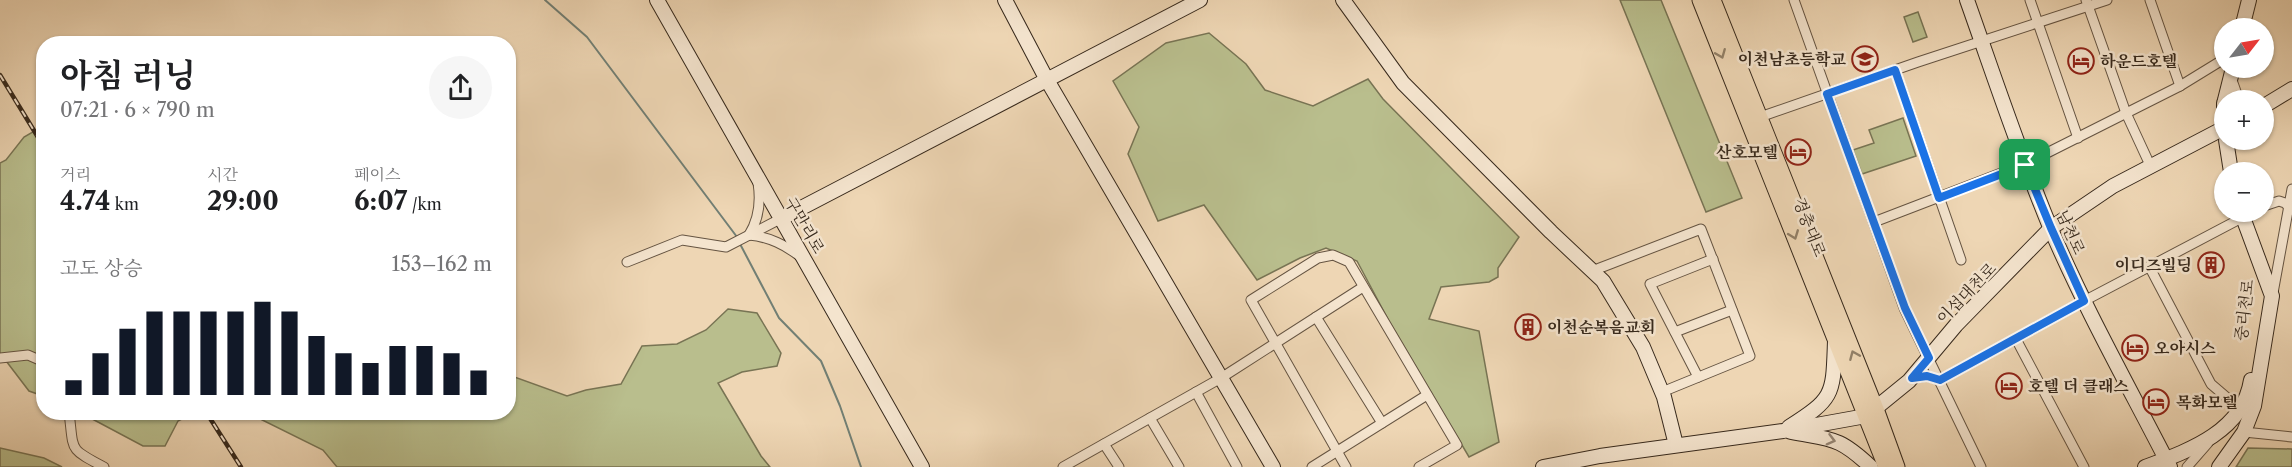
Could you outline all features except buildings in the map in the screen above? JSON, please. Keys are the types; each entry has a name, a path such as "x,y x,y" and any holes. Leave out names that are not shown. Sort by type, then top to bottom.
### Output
{"main road":[{"name":"경충대로","path":"1700,0 1835,341 1897,467"},
{"name":"경충대로","path":"1713,0 1760,117 1871,412 1886,467"}],"street":[{"name":"구만리로","path":"657,0 922,467"},
{"path":"1005,0 1047,80 1273,467"},
{"path":"627,262 682,240 730,246 1200,0"},
{"path":"1343,0 1403,83 1603,281 1643,346 1662,392 1676,446"},
{"path":"1794,0 1905,308 1981,467"},
{"name":"남천로","path":"1967,0 2025,165 2051,228 2084,301 2168,463"},
{"path":"2030,0 2078,138"},
{"path":"1760,117 2038,23 2087,3 2107,0"},
{"path":"2150,0 2180,86"},
{"path":"2244,18 2249,0"},
{"path":"2087,3 2126,113 2150,165"},
{"path":"1874,222 2025,165 2180,86 2214,65"},
{"path":"1895,70 1961,260"},
{"path":"2274,99 2292,89"},
{"name":"이섭대천로","path":"1871,412 1912,378 1956,325 2051,228 2113,186 2214,134"},
{"path":"749,236 755,225 760,198 758,176"},
{"path":"2219,467 2244,432 2254,406 2272,296 2291,209 2292,189"},
{"path":"2274,202 2278,201 2291,209"},
{"name":"중리천로","path":"2084,301 2229,222"},
{"name":"중리천로","path":"2145,467 2168,463 2216,435 2239,408 2250,386 2265,274 2249,222"},
{"path":"1593,271 1701,229 1750,356 1662,392"},
{"path":"749,236 775,241 806,260"},
{"path":"1347,467 1251,300 1318,258 1333,255 1349,262 1457,445 1419,467"},
{"path":"1698,377 1650,284 1713,259"},
{"path":"2148,266 2211,384 2239,408"},
{"path":"2265,274 2272,296"},
{"path":"1063,467 1221,378 1363,287"},
{"path":"1912,378 1927,376 1940,380 2084,301"},
{"path":"1675,332 1732,310"},
{"path":"1316,317 1382,423"},
{"path":"2016,339 2084,467"},
{"path":"1783,431 1826,400 1834,372 1835,341"},
{"path":"0,358 28,355 36,358"},
{"path":"1196,393 1237,467"},
{"path":"1312,467 1427,395"},
{"path":"1543,467 1589,458 1783,431 1871,412"},
{"path":"1150,418 1179,467"},
{"path":"70,420 74,449 104,467"},
{"path":"1783,431 1830,438 1851,448 1871,467"},
{"path":"2244,432 2292,437"},
{"path":"2187,467 2216,435"},
{"path":"1104,444 1119,467"}],"green space":[{"path":"1620,0 1661,0 1742,198 1706,212"},
{"path":"1918,12 1927,37 1913,42 1904,17"},
{"path":"1209,33 1246,64 1265,90 1313,106 1368,79 1383,99 1519,237 1498,268 1498,277 1489,282 1441,287 1429,319 1479,331 1499,442 1469,457 1390,323 1357,261 1326,248 1300,258 1257,280 1204,205 1158,221 1128,154 1139,127 1113,81 1166,43"},
{"path":"1903,118 1916,156 1862,174 1853,150 1874,143 1869,130"},
{"path":"36,130 36,394 29,391 0,353 0,163 6,160 24,137"},
{"path":"728,309 757,313 781,353 777,366 742,372 718,383 761,456 770,467 337,467 323,450 262,420 516,420 516,378 567,396 621,384 642,346 677,344 706,330"},
{"path":"94,420 180,420 165,446 143,446"},
{"path":"0,448 44,458 62,467 0,467"},
{"path":"2248,448 2292,449 2292,467 2236,467"}],"waterway":[{"path":"545,0 587,37 737,237"},
{"path":"739,242 779,318 821,361 840,406 861,467"}],"railway":[{"path":"0,75 36,134"},
{"path":"211,420 241,467"}],"place":[{"name":"이천남초등학교","path":"1865,59"},
{"name":"하운드호텔","path":"2081,61"},
{"name":"산호모텔","path":"1798,152"},
{"name":"이디즈빌딩","path":"2211,265"},
{"name":"이천순복음교회","path":"1528,327"},
{"name":"오아시스","path":"2135,348"},
{"name":"호텔 더 클래스","path":"2009,386"},
{"name":"목화모텔","path":"2156,402"}],"route":[{"path":"1895,70 1939,198 2025,165 2084,301 1940,380 1927,376 1912,378 1929,358 1905,308 1827,94 1895,70"}]}
